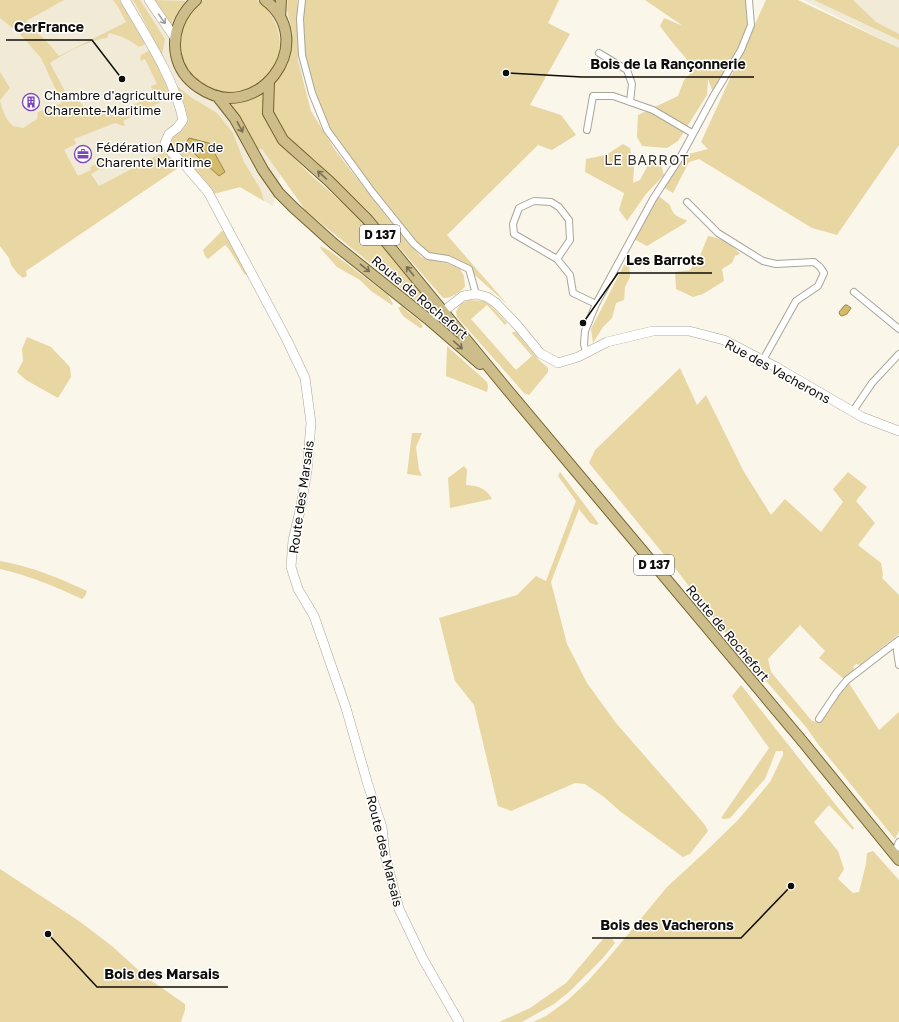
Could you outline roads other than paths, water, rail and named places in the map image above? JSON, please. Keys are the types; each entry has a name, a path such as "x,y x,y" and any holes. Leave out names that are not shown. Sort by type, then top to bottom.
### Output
{"main road":[{"path":"196,0 189,6 177,26 175,49 178,62 184,75 204,92 217,96 239,98 249,96 269,82 281,64 286,51 286,35 280,17 265,0"},
{"path":"280,17 282,0"},
{"name":"Route de Rochefort","path":"269,82 268,113 283,140 329,181 368,220 896,857"},
{"name":"Route de Rochefort","path":"217,96 235,119 263,170 279,193 334,244 428,319 506,388"}],"street":[{"name":"Route des Marsais","path":"125,0 162,66 180,107 183,120 177,128 169,134 165,143 172,153 184,164 208,192 287,340 305,378 311,422 307,471 293,540 291,567 298,588 314,616 346,708 368,785 382,827 385,855 399,909 423,959 459,1022"},
{"path":"149,0 175,38"},
{"path":"302,0 300,20 302,55 312,93 327,130 373,193 414,244 428,256 448,259 469,269 476,294 463,296 443,312 428,319"},
{"path":"586,353 584,344 585,331 596,304 653,199 680,156 741,50 751,25 749,0"},
{"path":"599,53 627,70 632,84 630,102"},
{"path":"587,130 593,96 613,96 653,110 692,133"},
{"path":"557,259 570,240 569,220 559,207 551,202 534,201 519,208 513,224 514,234 557,259 570,275 573,294 596,304"},
{"path":"687,202 718,233 763,261 776,264 814,262 824,273 818,286 796,301 763,360"},
{"path":"854,292 899,328"},
{"name":"Rue des Vacherons","path":"476,294 487,297 496,304 540,353 558,363 578,357 606,342 653,332 689,331 724,340 763,360 862,417 899,431"},
{"path":"853,411 872,383 899,354"},
{"path":"897,642 899,666"},
{"path":"819,719 837,692 848,680 897,642"},
{"path":"896,857 899,842"}],"place":[{"name":"Bois de la Rançonnerie","path":"506,73"},
{"name":"CerFrance","path":"122,79"},
{"name":"Chambre d'agriculture Charente-Maritime","path":"31,102"},
{"name":"Fédération ADMR de Charente Maritime","path":"83,154"},
{"name":"Les Barrots","path":"583,323"},
{"name":"Bois des Vacherons","path":"791,886"},
{"name":"Bois des Marsais","path":"48,934"}],"district":[{"name":"LE BARROT","path":"647,160"}]}
